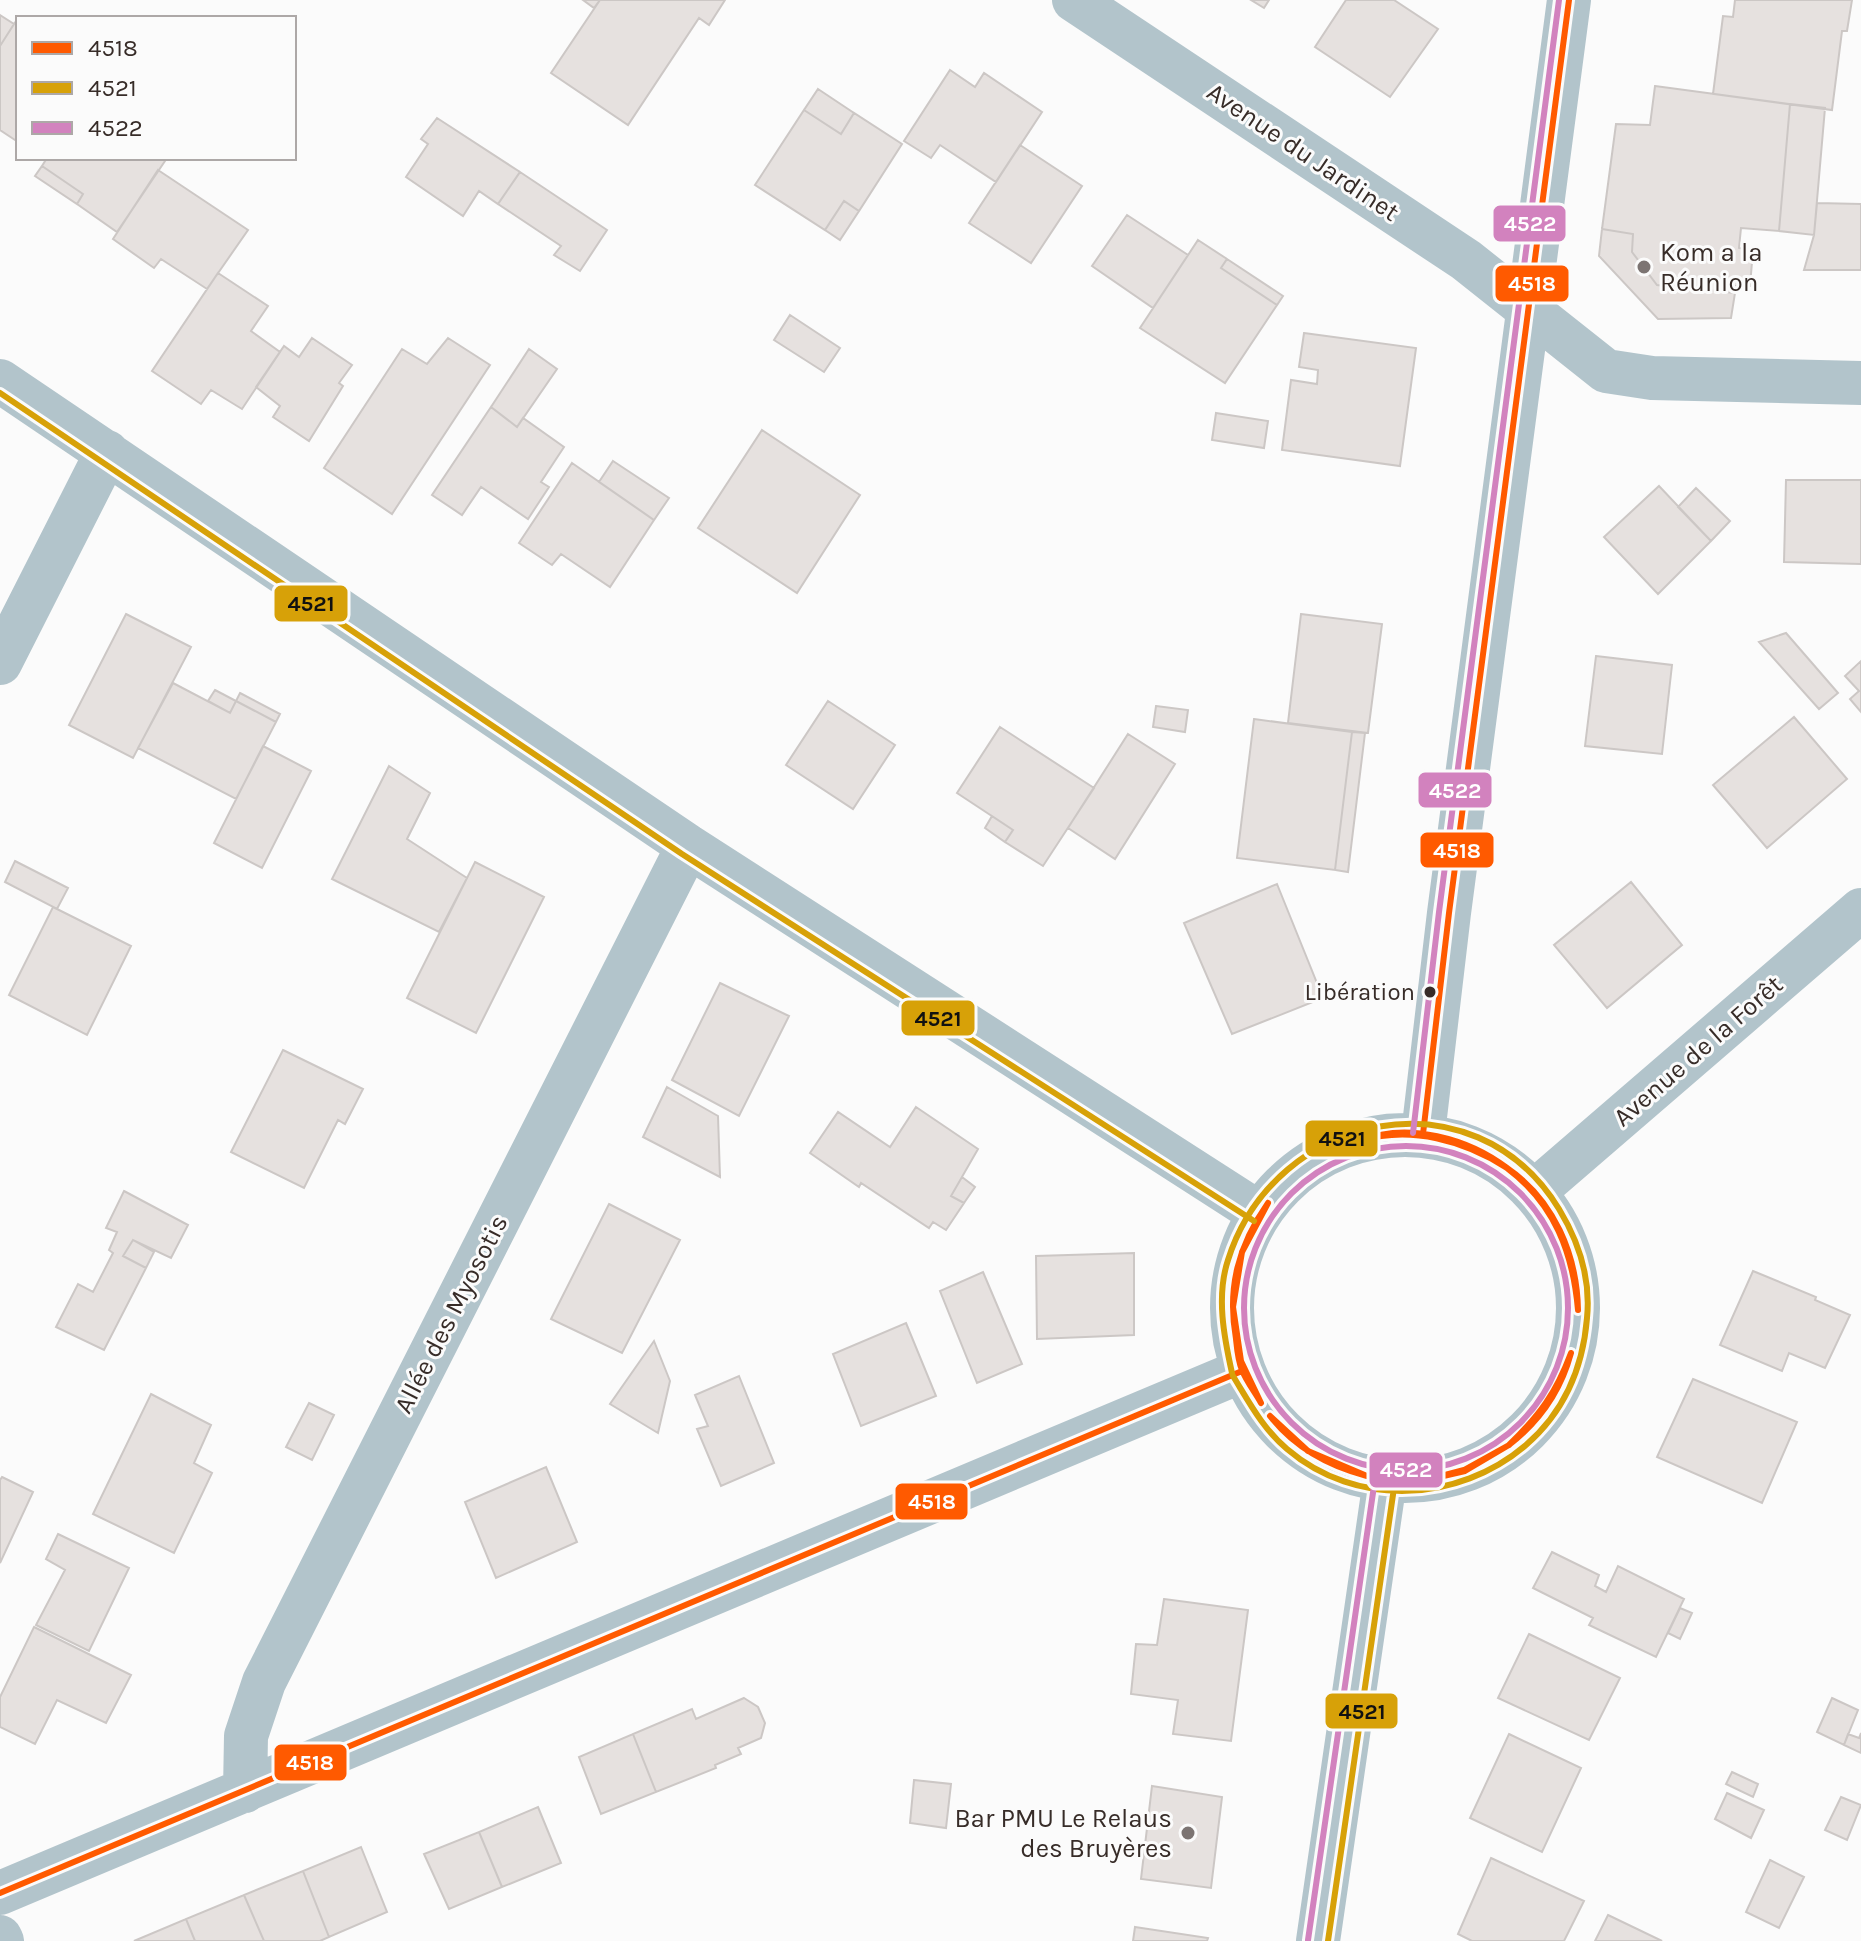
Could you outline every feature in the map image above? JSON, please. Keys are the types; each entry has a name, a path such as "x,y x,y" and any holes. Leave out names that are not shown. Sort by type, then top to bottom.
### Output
{"street":[{"name":"Avenue du Jardinet","path":"1074,0 1466,260 1606,371 1652,378 1861,383"},
{"path":"1423,1134 1453,881 1569,0"},
{"path":"0,381 688,846 1259,1213"},
{"path":"0,663 107,452"},
{"name":"Allée des Myosotis","path":"245,1791 246,1736 264,1682 688,846"},
{"name":"Avenue de la Forêt","path":"1535,1191 1861,910"},
{"path":"1423,1134 1464,1144 1502,1163 1535,1191 1563,1235 1578,1285 1577,1338 1560,1387 1530,1429 1487,1461 1438,1479 1385,1480 1340,1469 1299,1446 1266,1411 1242,1371 1231,1317 1237,1263 1259,1213 1290,1177 1330,1151 1375,1136 1423,1134"},
{"path":"0,1893 1242,1371"},
{"path":"1318,1941 1385,1480"}],"building":[{"path":"583,0 600,0 594,8"},
{"path":"600,0 725,0 709,25 699,18 628,125 551,73"},
{"path":"1251,0 1269,0 1264,8"},
{"path":"1346,0 1394,0 1438,29 1390,97 1315,47"},
{"path":"1735,0 1852,0 1847,31 1842,31 1832,110 1713,94 1723,16 1733,17"},
{"path":"0,15 14,24 0,46"},
{"path":"16,21 16,141 0,130 0,46"},
{"path":"950,70 975,87 984,73 1042,112 996,182 940,145 931,158 904,141"},
{"path":"1655,86 1790,104 1779,231 1741,228 1739,248 1753,250 1750,286 1736,286 1735,293 1657,285 1632,252 1633,234 1602,229 1616,124 1650,125"},
{"path":"818,89 854,113 841,134 804,110"},
{"path":"1790,104 1825,108 1814,235 1779,231"},
{"path":"804,110 841,134 854,113 902,144 859,211 844,201 825,230 755,185"},
{"path":"437,118 520,172 498,204 479,191 463,216 406,177 428,144 421,139"},
{"path":"1020,145 1082,186 1031,263 969,223"},
{"path":"46,160 166,160 117,232 77,204 83,194 42,166"},
{"path":"42,166 83,194 77,204 35,176"},
{"path":"158,170 248,230 207,289 161,259 154,268 113,239"},
{"path":"520,172 607,230 580,271 554,255 561,246 498,204"},
{"path":"844,201 859,211 840,240 825,230"},
{"path":"1817,203 1861,204 1861,270 1804,270 1814,235"},
{"path":"1127,215 1188,255 1153,308 1092,266"},
{"path":"1602,229 1633,234 1632,252 1657,285 1735,293 1731,318 1658,319 1599,256"},
{"path":"1198,240 1227,259 1221,268 1277,305 1225,383 1140,328"},
{"path":"1227,259 1283,296 1277,305 1221,268"},
{"path":"218,273 268,306 251,331 280,352 242,409 211,390 201,404 152,371"},
{"path":"790,315 840,348 824,372 774,340"},
{"path":"1304,333 1416,348 1400,466 1282,450 1291,380 1317,384 1318,370 1299,367"},
{"path":"312,338 352,365 339,383 343,386 309,441 273,417 280,406 256,387 284,346 299,357"},
{"path":"448,338 490,365 392,514 324,468 402,349 427,364"},
{"path":"529,349 557,369 517,427 491,407"},
{"path":"491,407 517,427 523,418 564,447 541,482 549,487 528,519 481,487 462,515 432,495"},
{"path":"1216,413 1268,421 1264,448 1212,440"},
{"path":"762,430 860,495 797,593 698,528"},
{"path":"613,461 669,498 654,520 599,482"},
{"path":"572,463 654,520 610,587 561,554 552,565 519,543"},
{"path":"1786,480 1861,480 1861,564 1784,562"},
{"path":"1659,486 1711,541 1658,594 1604,537"},
{"path":"1696,488 1730,521 1711,541 1678,507"},
{"path":"126,614 191,647 133,758 69,725"},
{"path":"1301,614 1382,624 1368,733 1288,723"},
{"path":"1786,633 1838,693 1819,709 1759,642"},
{"path":"1596,656 1672,665 1662,754 1585,746"},
{"path":"1861,661 1861,712 1850,699 1859,691 1845,676"},
{"path":"173,683 230,713 236,701 276,722 236,799 138,748"},
{"path":"215,690 236,701 230,713 208,701"},
{"path":"240,693 280,714 276,722 236,701"},
{"path":"828,701 895,745 853,809 786,765"},
{"path":"1156,706 1188,710 1185,732 1153,727"},
{"path":"1794,717 1847,779 1767,848 1713,785"},
{"path":"1254,719 1352,732 1335,870 1237,858"},
{"path":"1000,727 1094,788 1043,866 1005,842 1013,830 957,793"},
{"path":"1352,732 1365,733 1348,872 1335,870"},
{"path":"1128,734 1175,764 1115,859 1068,828"},
{"path":"263,746 311,771 262,868 214,843"},
{"path":"389,766 430,793 407,839 467,878 439,932 332,879"},
{"path":"992,816 1013,830 1005,842 985,828"},
{"path":"15,861 68,888 57,909 5,882"},
{"path":"475,862 544,897 476,1033 407,998"},
{"path":"1631,882 1682,945 1607,1008 1554,945"},
{"path":"1277,884 1323,998 1232,1034 1184,923"},
{"path":"53,907 131,946 87,1035 9,995"},
{"path":"720,983 789,1016 739,1116 672,1080"},
{"path":"283,1050 363,1089 345,1124 338,1120 304,1188 231,1152"},
{"path":"667,1087 718,1116 720,1177 643,1137"},
{"path":"916,1107 978,1149 951,1196 964,1203 946,1230 933,1222 929,1228 861,1183 859,1187 810,1153 838,1112 890,1147"},
{"path":"962,1177 975,1187 964,1203 951,1196"},
{"path":"124,1191 188,1225 171,1258 133,1240 123,1256 146,1268 104,1350 56,1327 78,1284 93,1292 113,1253 109,1250 117,1232 106,1228"},
{"path":"609,1204 680,1240 622,1353 551,1319"},
{"path":"133,1240 154,1252 146,1268 123,1256"},
{"path":"1134,1253 1134,1335 1037,1339 1036,1256"},
{"path":"1753,1271 1850,1315 1825,1368 1789,1353 1782,1371 1720,1345"},
{"path":"983,1272 1022,1364 977,1383 940,1291"},
{"path":"906,1323 936,1396 861,1426 833,1354"},
{"path":"654,1341 670,1381 658,1433 610,1404"},
{"path":"739,1376 774,1463 721,1486 697,1429 708,1426 695,1395"},
{"path":"1693,1379 1797,1422 1762,1503 1657,1457"},
{"path":"151,1394 211,1425 194,1463 212,1473 174,1553 93,1514"},
{"path":"309,1403 334,1415 312,1460 286,1447"},
{"path":"546,1467 577,1542 496,1578 465,1502"},
{"path":"2,1477 33,1492 0,1563 0,1480"},
{"path":"58,1534 129,1568 89,1651 36,1625 65,1570 46,1559"},
{"path":"1552,1552 1599,1575 1595,1586 1606,1592 1618,1566 1684,1599 1656,1657 1589,1625 1593,1618 1533,1588"},
{"path":"1164,1599 1248,1610 1231,1741 1173,1734 1178,1700 1131,1694 1136,1644 1157,1645"},
{"path":"1680,1608 1692,1613 1680,1639 1668,1633"},
{"path":"34,1627 131,1675 106,1723 57,1700 35,1744 0,1727 0,1697"},
{"path":"1529,1634 1620,1678 1589,1740 1498,1698"},
{"path":"744,1698 758,1707 765,1723 761,1738 738,1748 741,1754 715,1765 716,1768 656,1792 633,1734 692,1709 696,1719"},
{"path":"1832,1698 1858,1710 1844,1745 1817,1732"},
{"path":"1861,1733 1861,1753 1844,1745 1848,1734 1859,1738"},
{"path":"633,1734 656,1792 601,1814 579,1757"},
{"path":"1509,1734 1581,1768 1542,1852 1470,1818"},
{"path":"1732,1772 1758,1784 1753,1797 1726,1784"},
{"path":"914,1780 951,1784 946,1828 910,1823"},
{"path":"1152,1786 1222,1797 1211,1888 1141,1879"},
{"path":"1727,1793 1764,1810 1751,1838 1715,1819"},
{"path":"1841,1797 1861,1805 1847,1840 1825,1830"},
{"path":"538,1807 561,1863 502,1887 479,1832"},
{"path":"479,1832 502,1887 449,1909 424,1854"},
{"path":"361,1847 387,1912 329,1937 303,1871"},
{"path":"1491,1858 1584,1901 1564,1941 1472,1941 1458,1934"},
{"path":"1770,1860 1804,1877 1779,1928 1746,1912"},
{"path":"303,1871 329,1937 320,1941 264,1941 244,1895"},
{"path":"244,1895 264,1941 195,1941 186,1919"},
{"path":"1608,1915 1662,1941 1595,1941"},
{"path":"186,1919 195,1941 134,1941"},
{"path":"1135,1927 1208,1938 1207,1941 1133,1941"}],"transit line":[{"name":"4522","path":"1413,1133 1439,912 1559,0"},
{"name":"4518","path":"1423,1134 1449,913 1569,0"},
{"name":"4521","path":"0,393 682,854 1254,1221"},
{"name":"4521","path":"1232,1373 1222,1302 1228,1260 1252,1209 1288,1170 1331,1142 1379,1126 1429,1125 1478,1137 1522,1165 1559,1209 1578,1247 1588,1303 1581,1354 1569,1388 1551,1418 1526,1445 1499,1464 1470,1478 1439,1487 1407,1491 1375,1489 1344,1481 1314,1468 1278,1441 1257,1415 1233,1376"},
{"name":"4518","path":"1361,1141 1398,1133 1437,1136 1475,1149 1507,1168"},
{"name":"4518","path":"1361,1141 1399,1135 1437,1138 1473,1150 1507,1168"},
{"name":"4522","path":"1406,1146 1438,1149 1482,1165 1509,1183 1531,1205 1549,1232 1561,1261 1568,1308 1565,1340 1549,1384 1531,1411 1509,1433 1482,1451 1453,1463 1406,1470 1374,1467 1330,1451 1303,1433 1281,1411 1263,1384 1251,1355 1244,1308 1247,1276 1263,1232 1281,1205 1303,1183 1330,1165 1359,1153 1406,1146"},
{"name":"4518","path":"1507,1168 1538,1196 1560,1230 1573,1269 1578,1310"},
{"name":"4518","path":"1507,1168 1538,1197 1559,1231 1572,1269 1578,1310"},
{"name":"4518","path":"1261,1403 1240,1363 1233,1302 1242,1251 1268,1203"},
{"name":"4518","path":"1261,1403 1241,1361 1233,1307 1242,1252 1268,1203"},
{"name":"4518","path":"1509,1445 1546,1403 1571,1353"},
{"name":"4518","path":"1509,1445 1548,1404 1571,1353"},
{"name":"4518","path":"0,1893 1242,1371"},
{"name":"4518","path":"1270,1416 1308,1451 1367,1476"},
{"name":"4518","path":"1270,1416 1290,1437 1313,1454 1367,1476"},
{"name":"4518","path":"1426,1480 1464,1470 1509,1445"},
{"name":"4518","path":"1426,1480 1465,1471 1509,1445"},
{"name":"4522","path":"1308,1940 1375,1479"},
{"name":"4521","path":"1328,1941 1395,1481"}],"place":[{"name":"Kom a la Réunion","path":"1644,267"},
{"name":"Libération","path":"1430,992"},
{"name":"Bar PMU Le Relaus des Bruyères","path":"1188,1833"}]}
